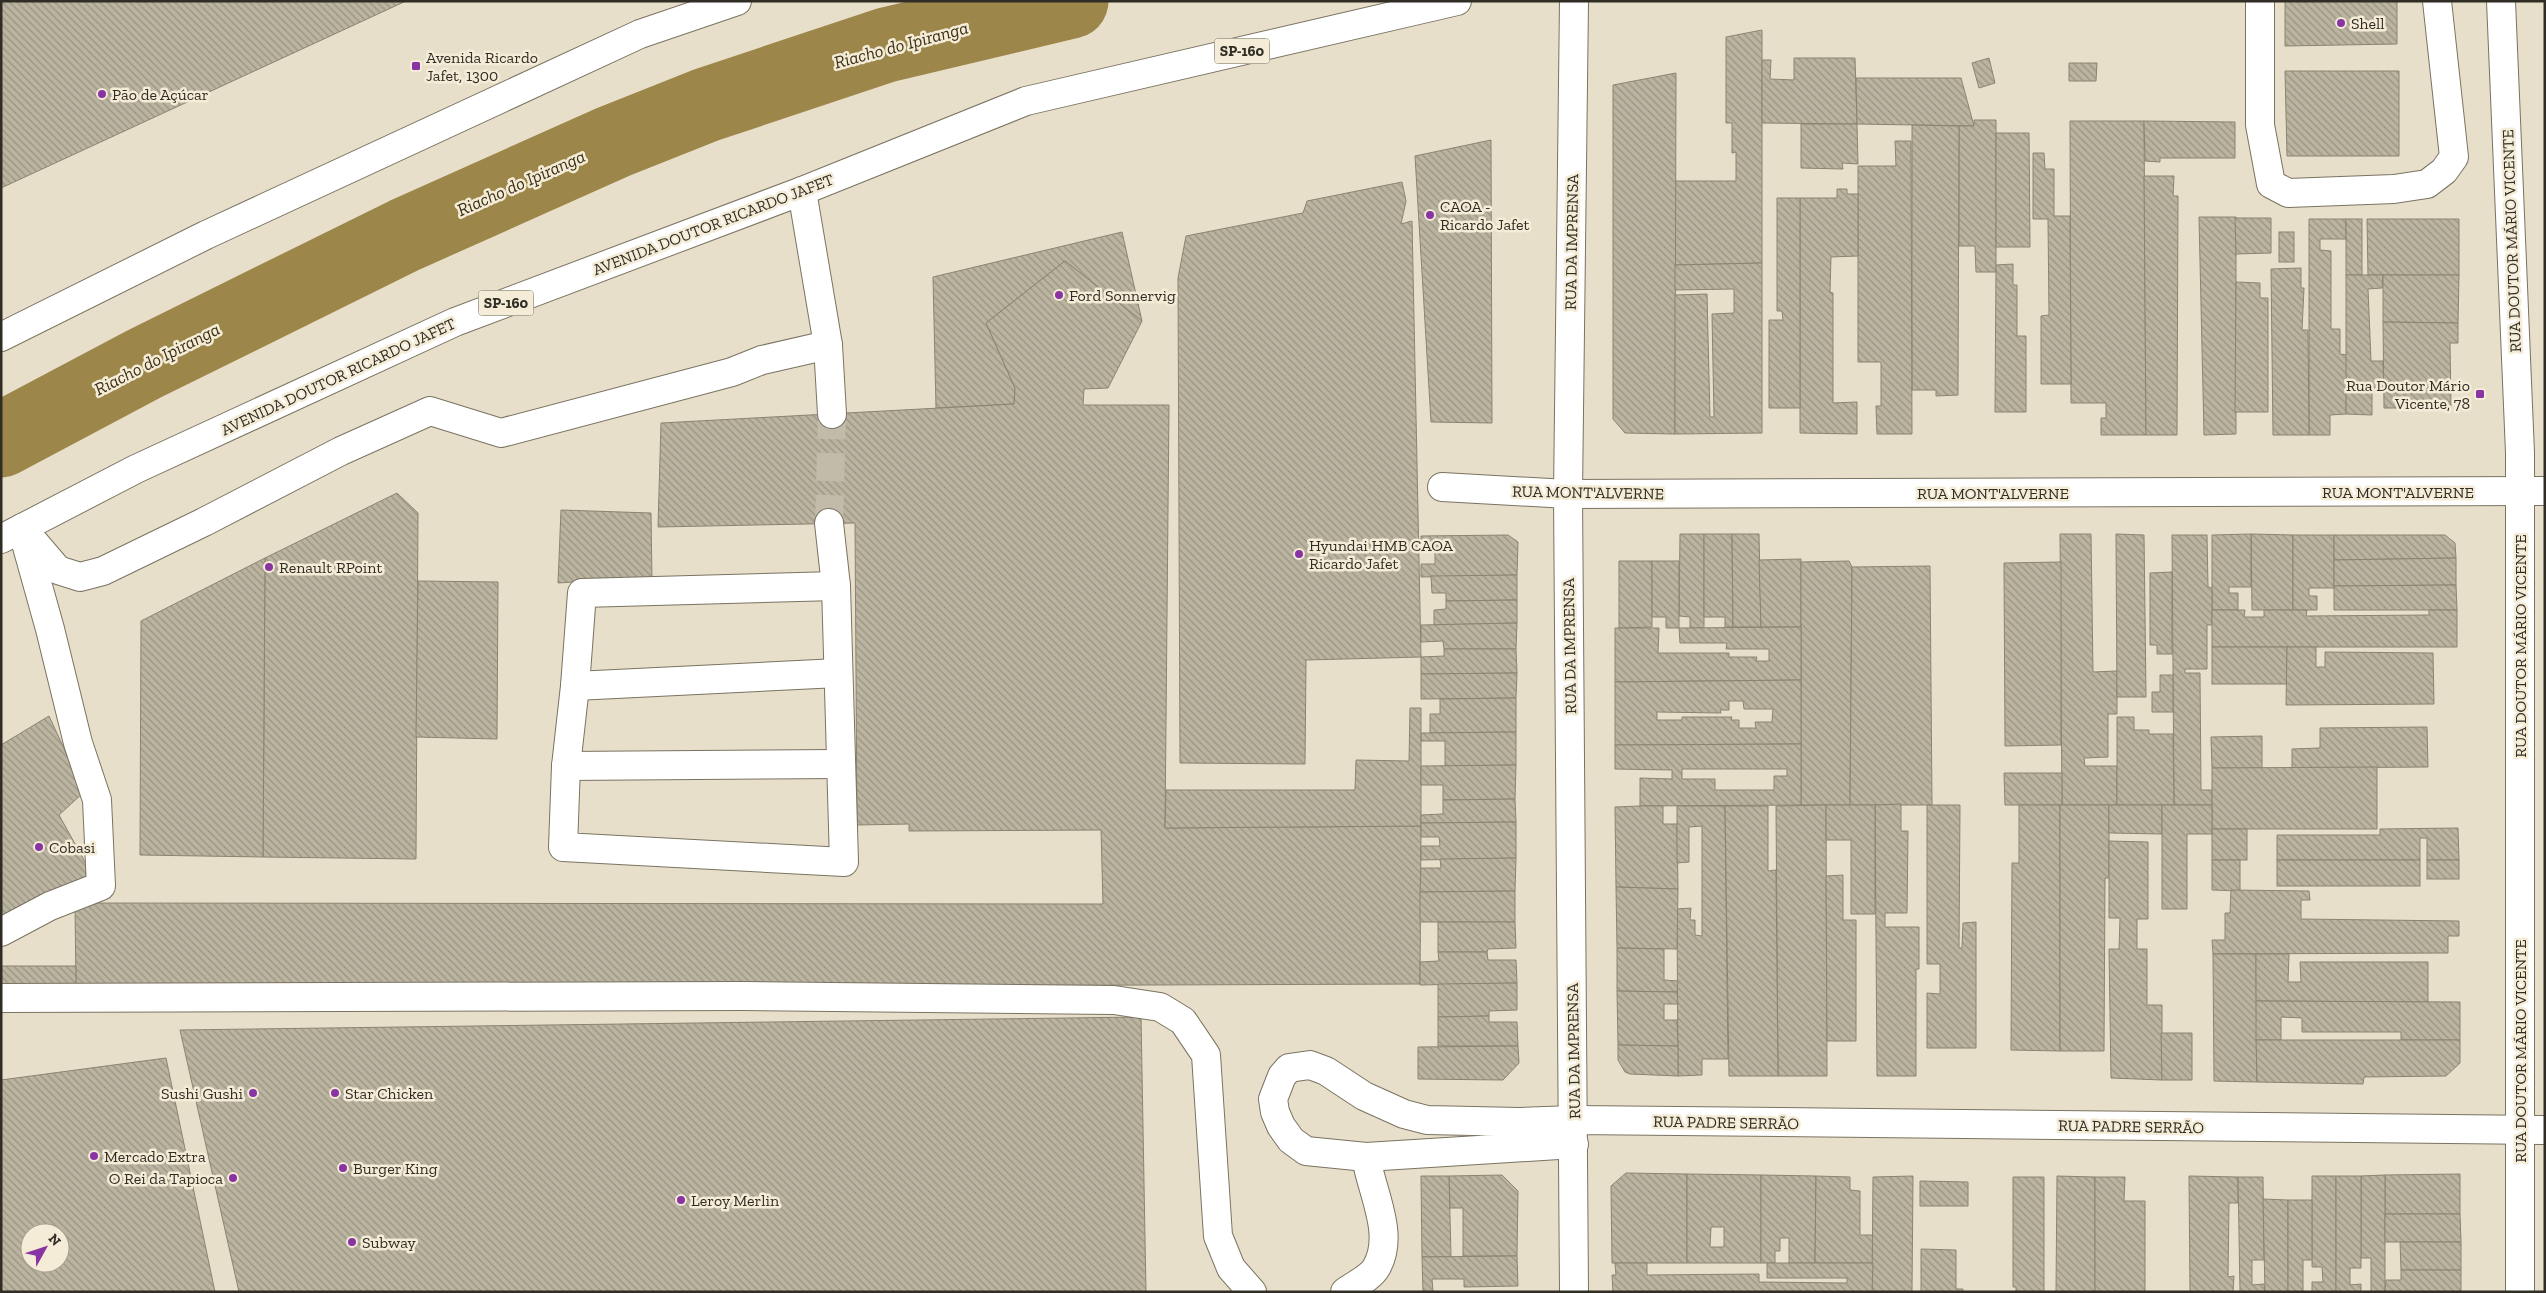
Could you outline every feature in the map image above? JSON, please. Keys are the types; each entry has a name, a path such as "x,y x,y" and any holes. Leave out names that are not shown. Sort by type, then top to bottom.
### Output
{"street":[{"path":"1,337 206,235 640,34 737,1"},
{"name":"AVENIDA DOUTOR RICARDO JAFET","path":"12,534 136,469 455,322 802,190 1026,101 1457,1"},
{"name":"RUA DA IMPRENSA","path":"1574,1 1568,494 1574,1292"},
{"path":"2260,1 2260,126 2271,184 2288,192 2394,189 2427,184 2444,171 2454,157 2437,1"},
{"name":"RUA DOUTOR MÁRIO VICENTE","path":"2501,1 2532,491 2533,1130 2520,1292"},
{"path":"802,190 828,345 832,414"},
{"path":"12,534 58,570 80,578 103,571 204,522 341,451 430,411 501,433 732,372 762,360 828,345"},
{"name":"RUA MONT'ALVERNE","path":"1442,487 1568,494 2532,491"},
{"path":"829,523 836,586 844,862 563,847 566,766 575,686 582,593 836,586"},
{"path":"1,932 50,906 102,886 97,800 78,743 50,629 12,534"},
{"path":"575,686 838,673"},
{"path":"566,766 841,764"},
{"path":"1,998 740,996 1114,1000 1160,1007 1183,1020 1206,1055 1218,1236 1231,1268 1252,1292"},
{"name":"RUA PADRE SERRÃO","path":"1574,1132 1519,1122 1427,1120 1404,1114 1364,1096 1326,1070 1310,1065 1289,1068 1282,1076 1272,1099 1281,1126 1291,1140 1306,1151 1366,1157 1574,1132 2533,1130"},
{"path":"1345,1292 1376,1269 1383,1242 1382,1213 1369,1176 1366,1157"}],"building":[{"name":"Pão de Açúcar","path":"1,1 406,1 1,188"},
{"name":"Shell","path":"2285,1 2397,1 2397,44 2285,46"},
{"path":"1762,30 1762,263 1675,265 1675,181 1736,181 1736,152 1732,153 1732,123 1726,123 1726,37"},
{"path":"1794,58 1855,58 1857,124 1762,123 1762,60 1771,60 1770,79 1794,80"},
{"path":"1989,58 1995,83 1979,88 1972,63"},
{"path":"2069,63 2097,63 2096,81 2069,81"},
{"path":"2285,71 2399,71 2399,156 2287,156"},
{"path":"1676,73 1675,434 1625,433 1613,419 1613,85"},
{"path":"1856,78 1961,78 1974,126 1857,124"},
{"path":"1974,120 1996,120 1996,272 1976,272 1975,246 1959,246 1959,126 1974,126"},
{"path":"2070,121 2144,121 2146,435 2101,435 2101,418 2106,418 2106,403 2071,403"},
{"path":"2144,121 2235,122 2235,158 2160,158 2160,162 2145,161"},
{"path":"1801,124 1857,124 1858,164 1842,163 1843,169 1801,168"},
{"path":"1912,125 1959,126 1958,395 1936,396 1936,390 1912,390"},
{"path":"1996,133 2029,133 2030,247 1996,247"},
{"path":"1491,140 1492,423 1431,422 1415,156"},
{"path":"1895,141 1911,141 1912,434 1877,434 1876,406 1881,406 1881,362 1858,362 1858,166 1896,166"},
{"path":"2033,153 2044,153 2045,169 2054,169 2054,216 2070,216 2071,384 2041,384 2041,316 2049,315 2048,219 2033,219"},
{"path":"2144,176 2174,176 2173,196 2178,196 2177,435 2146,435"},
{"name":"Hyundai HMB CAOA Ricardo Jafet","path":"1402,182 1406,201 1401,224 1412,221 1421,657 1306,660 1305,764 1180,763 1178,278 1186,236 1303,213 1307,201"},
{"path":"1837,189 1847,189 1847,194 1858,194 1858,256 1831,257 1830,292 1833,293 1833,403 1857,402 1857,434 1800,433 1800,198 1837,198"},
{"path":"1777,198 1800,198 1800,408 1769,408 1769,320 1783,320 1782,311 1777,311"},
{"path":"2199,217 2236,217 2236,434 2204,435"},
{"path":"2235,218 2271,218 2271,253 2236,254"},
{"path":"2309,219 2346,219 2346,239 2320,239 2320,250 2331,251 2331,329 2340,329 2340,354 2347,355 2346,414 2330,415 2330,435 2309,435"},
{"path":"2346,219 2362,219 2362,275 2346,275"},
{"path":"2367,219 2459,219 2459,275 2368,275"},
{"path":"1122,232 1142,321 1065,261 986,323 1015,388 1014,404 936,408 933,277"},
{"path":"2279,232 2294,232 2294,262 2279,262"},
{"path":"1065,261 1142,321 1108,388 1084,389 1083,405 1169,405 1165,828 1421,826 1420,984 76,989 75,903 1103,904 1101,830 909,831 909,824 857,825 855,523 658,527 661,423 1014,404 1015,388 986,323"},
{"path":"1762,263 1762,433 1675,434 1675,295 1707,294 1710,417 1714,417 1712,314 1734,313 1734,289 1675,290 1675,265"},
{"path":"2013,264 2013,285 2017,285 2017,336 2026,336 2026,412 1995,412 1996,265"},
{"path":"2301,268 2301,288 2304,288 2302,330 2308,330 2309,435 2273,435 2271,269"},
{"path":"2346,275 2383,275 2382,288 2368,289 2371,361 2383,361 2384,391 2372,391 2372,415 2346,414"},
{"path":"2383,275 2459,275 2458,323 2383,322"},
{"path":"2236,282 2260,283 2260,298 2268,298 2268,412 2235,412"},
{"path":"2383,322 2458,323 2458,343 2450,343 2451,408 2384,408"},
{"path":"397,493 418,513 416,859 263,857 265,558"},
{"path":"561,510 651,513 652,582 615,579 558,583"},
{"path":"1680,534 1704,534 1704,628 1690,628 1690,617 1679,616"},
{"path":"1704,534 1732,534 1733,627 1725,627 1725,617 1704,617"},
{"path":"1732,534 1759,534 1761,627 1733,627"},
{"path":"2060,534 2091,534 2093,672 2117,671 2117,714 2108,714 2108,757 2084,758 2085,766 2117,766 2117,805 2062,805"},
{"path":"2116,534 2144,535 2146,697 2117,697"},
{"path":"2251,534 2293,535 2293,610 2252,610"},
{"path":"2251,534 2251,587 2229,587 2229,593 2238,593 2238,610 2212,610 2212,535"},
{"path":"1508,535 1518,542 1517,575 1421,577 1421,564 1435,564 1435,549 1421,550 1421,536"},
{"path":"2172,535 2207,535 2208,587 2212,588 2212,625 2207,625 2207,669 2185,669 2185,673 2200,673 2201,790 2212,790 2212,805 2174,805"},
{"path":"2293,535 2334,535 2334,588 2309,588 2309,596 2317,596 2317,610 2293,610"},
{"path":"2334,535 2445,535 2455,543 2456,558 2334,560"},
{"path":"265,558 263,857 140,855 141,621"},
{"path":"2456,558 2456,585 2334,586 2334,560"},
{"path":"1801,559 1801,627 1761,627 1759,560"},
{"path":"1619,561 1652,561 1652,627 1619,628"},
{"path":"1652,561 1679,561 1679,628 1666,628 1666,617 1652,617"},
{"path":"1849,561 1852,567 1850,805 1801,805 1801,562"},
{"path":"2061,562 2061,745 2005,746 2004,563"},
{"path":"1930,566 1932,805 1850,805 1852,567"},
{"path":"2172,572 2172,654 2157,654 2157,645 2150,645 2150,573"},
{"path":"1517,575 1517,600 1446,601 1446,593 1432,593 1431,576"},
{"path":"418,581 498,582 497,739 416,737"},
{"path":"2456,585 2457,610 2334,610 2334,586"},
{"path":"1517,600 1517,623 1434,625 1434,610 1446,609 1446,601"},
{"path":"2212,610 2245,610 2244,617 2264,617 2264,610 2307,610 2306,616 2429,615 2429,610 2457,610 2457,647 2212,647"},
{"path":"1517,623 1516,649 1444,649 1443,641 1421,642 1421,625"},
{"path":"1801,627 1801,680 1615,682 1615,628 1659,628 1658,653 1729,653 1729,657 1757,657 1756,661 1769,661 1769,649 1726,649 1727,643 1680,643 1679,628"},
{"path":"2212,647 2287,647 2287,684 2212,684"},
{"path":"2287,647 2316,647 2316,667 2325,667 2325,652 2433,653 2434,704 2286,705"},
{"path":"1444,649 1516,649 1517,673 1421,674 1421,657 1444,656"},
{"path":"1517,673 1516,698 1421,699 1421,674"},
{"path":"2160,675 2173,675 2173,712 2152,712 2152,692 2160,692"},
{"path":"1801,680 1801,744 1615,745 1615,682","holes":["1729,701 1743,701 1744,709 1773,709 1772,722 1755,722 1756,728 1739,728 1739,720 1731,720 1732,717 1682,717 1682,720 1657,720 1657,712 1721,713 1720,710 1729,710"]},
{"path":"1516,698 1516,732 1430,733 1430,714 1440,714 1440,699"},
{"path":"1410,708 1421,708 1421,826 1165,828 1166,790 1355,790 1356,760 1409,761"},
{"name":"Cobasi","path":"49,716 84,792 59,815 95,880 1,925 1,745"},
{"path":"2117,717 2134,717 2134,730 2149,730 2149,734 2173,734 2174,805 2117,805"},
{"path":"2427,727 2428,767 2292,768 2292,749 2320,748 2320,728"},
{"path":"1516,732 1516,765 1445,766 1445,741 1421,741 1421,733"},
{"path":"2262,736 2262,768 2212,768 2211,737"},
{"path":"1801,744 1801,805 1640,806 1640,778 1672,779 1672,770 1615,769 1615,745","holes":["1682,769 1787,769 1787,776 1774,776 1774,790 1715,790 1715,779 1682,779"]},
{"path":"1516,765 1515,799 1443,800 1443,785 1421,785 1421,766"},
{"path":"2377,767 2377,829 2212,829 2212,768"},
{"path":"2004,773 2062,773 2062,805 2005,805"},
{"path":"1515,799 1516,822 1421,823 1421,815 1443,814 1443,800"},
{"path":"1901,804 1901,831 1908,831 1907,913 1885,913 1885,927 1919,927 1919,969 1916,969 1916,1076 1877,1076 1875,805"},
{"path":"1826,805 1827,1076 1778,1076 1776,806"},
{"path":"1826,805 1875,805 1875,914 1851,914 1851,840 1826,840"},
{"path":"1927,805 1960,805 1959,948 1962,948 1963,923 1976,922 1976,1048 1927,1048 1927,993 1940,994 1940,964 1927,964"},
{"path":"2019,805 2060,805 2060,1051 2011,1050 2012,863 2019,863"},
{"path":"2060,805 2109,805 2109,878 2105,878 2104,1051 2060,1051"},
{"path":"2109,805 2162,805 2162,834 2109,833"},
{"path":"2162,805 2212,805 2212,834 2187,834 2187,909 2162,909"},
{"path":"1663,806 1663,824 1677,824 1678,889 1616,887 1615,807"},
{"path":"1677,806 1725,806 1728,1059 1702,1059 1702,1075 1678,1076 1677,909 1691,908 1690,920 1695,920 1695,935 1702,936 1702,826 1689,827 1689,862 1677,863"},
{"path":"1725,806 1768,806 1768,871 1776,870 1778,1076 1729,1076"},
{"path":"1516,822 1516,858 1421,860 1421,846 1440,845 1439,837 1421,837 1421,823"},
{"path":"2458,828 2459,860 2427,860 2427,838 2420,838 2420,860 2277,860 2277,835 2380,835 2380,829"},
{"path":"2212,829 2247,829 2247,860 2212,860"},
{"path":"2109,841 2148,842 2148,919 2137,919 2137,949 2147,949 2147,1005 2162,1005 2162,1080 2111,1078 2109,949 2119,949 2120,918 2109,918"},
{"path":"1516,858 1515,891 1420,892 1421,868 1441,868 1440,859"},
{"path":"2212,860 2240,860 2240,891 2212,890"},
{"path":"2277,860 2420,860 2420,886 2277,886"},
{"path":"2427,860 2459,860 2459,879 2427,879"},
{"path":"1843,875 1843,920 1856,920 1856,1041 1827,1041 1826,876"},
{"path":"1616,887 1678,889 1677,949 1617,948"},
{"path":"2231,890 2309,891 2310,900 2301,900 2301,919 2459,921 2459,936 2448,936 2448,953 2213,954 2212,940 2225,940 2225,913 2230,913"},
{"path":"1515,891 1515,922 1420,922 1420,892"},
{"path":"1438,922 1515,922 1516,948 1488,949 1487,952 1438,952"},
{"path":"1617,948 1664,949 1664,980 1678,981 1677,992 1617,991"},
{"path":"1438,952 1487,952 1488,960 1516,960 1517,983 1420,985 1420,962 1439,961"},
{"path":"2213,954 2256,954 2257,1082 2214,1081"},
{"path":"2256,954 2289,954 2288,982 2301,982 2300,962 2428,962 2428,1002 2256,1001"},
{"path":"1,966 76,966 76,989 1,989"},
{"path":"1517,983 1517,1010 1489,1011 1489,1016 1438,1017 1438,984"},
{"path":"1617,991 1677,992 1678,1004 1664,1004 1664,1020 1677,1020 1678,1046 1618,1045"},
{"path":"2256,1001 2460,1002 2460,1040 2401,1040 2401,1032 2302,1032 2302,1018 2281,1017 2281,1040 2256,1040"},
{"path":"1489,1016 1489,1022 1517,1022 1518,1046 1438,1046 1438,1017"},
{"name":"Leroy Merlin","path":"1141,1017 1146,1292 239,1292 180,1030"},
{"path":"2161,1033 2192,1033 2192,1080 2162,1080"},
{"path":"2256,1040 2460,1040 2460,1063 2446,1076 2364,1077 2363,1084 2257,1082"},
{"path":"1618,1045 1678,1046 1678,1076 1630,1074 1625,1072 1618,1060"},
{"path":"1518,1046 1519,1063 1503,1080 1418,1079 1418,1047"},
{"name":"Mercado Extra","path":"166,1058 215,1292 1,1292 1,1080"},
{"path":"1626,1173 1687,1174 1687,1263 1612,1263 1611,1186"},
{"path":"1687,1174 1761,1175 1761,1263 1687,1263","holes":["1711,1227 1724,1227 1724,1247 1710,1247"]},
{"path":"2460,1174 2460,1214 2385,1214 2385,1175"},
{"path":"1502,1175 1518,1191 1517,1256 1463,1256 1463,1208 1450,1208 1449,1176"},
{"path":"1761,1175 1816,1176 1815,1263 1789,1263 1789,1238 1780,1238 1780,1251 1775,1251 1775,1263 1761,1263"},
{"path":"2385,1175 2385,1292 2371,1292 2371,1258 2361,1258 2361,1176"},
{"path":"1421,1176 1449,1176 1451,1257 1422,1257"},
{"path":"1816,1176 1850,1177 1850,1190 1860,1191 1860,1235 1873,1235 1873,1263 1815,1263"},
{"path":"1913,1176 1912,1292 1872,1292 1873,1177"},
{"path":"2057,1176 2095,1177 2095,1292 2056,1292"},
{"path":"2189,1176 2238,1177 2238,1203 2229,1203 2228,1277 2234,1276 2233,1292 2190,1292"},
{"path":"2312,1176 2336,1176 2336,1292 2312,1292 2312,1282 2323,1282 2322,1267 2312,1267"},
{"path":"2336,1176 2361,1176 2361,1268 2350,1268 2350,1285 2361,1284 2361,1292 2336,1292"},
{"path":"2013,1177 2044,1177 2044,1292 2016,1292 2016,1287 2013,1287"},
{"path":"2095,1177 2125,1177 2124,1201 2145,1201 2145,1292 2095,1292"},
{"path":"2238,1177 2263,1177 2264,1260 2252,1260 2252,1285 2264,1284 2265,1292 2240,1292"},
{"path":"1920,1181 1968,1182 1968,1206 1920,1206"},
{"path":"2263,1199 2288,1200 2288,1292 2265,1292"},
{"path":"2288,1200 2312,1200 2312,1260 2303,1260 2303,1292 2288,1292"},
{"path":"2385,1214 2460,1214 2461,1242 2385,1242"},
{"path":"2400,1242 2461,1242 2461,1270 2401,1270"},
{"path":"1921,1249 1956,1250 1956,1289 1963,1289 1963,1292 1921,1292"},
{"path":"1517,1256 1518,1286 1464,1287 1464,1279 1432,1279 1433,1292 1423,1292 1422,1257"},
{"path":"1615,1263 1647,1263 1647,1275 1759,1274 1759,1282 1847,1283 1847,1278 1767,1278 1767,1263 1873,1263 1872,1292 1613,1292 1612,1275 1616,1275"},
{"path":"2401,1270 2461,1270 2461,1292 2385,1292 2386,1280 2401,1280"}],"waterway":[{"name":"Riacho do Ipiranga","path":"1,440 144,364 405,235 613,142 706,105 886,45 1071,1"}],"tunnel":[{"path":"829,523 832,414"}],"place":[{"name":"Shell","path":"2341,23"},
{"name":"Avenida Ricardo Jafet, 1300","path":"416,66"},
{"name":"Pão de Açúcar","path":"102,94"},
{"name":"CAOA - Ricardo Jafet","path":"1430,215"},
{"name":"Ford Sonnervig","path":"1059,295"},
{"name":"Rua Doutor Mário Vicente, 78","path":"2480,394"},
{"name":"Hyundai HMB CAOA Ricardo Jafet","path":"1299,554"},
{"name":"Renault RPoint","path":"269,567"},
{"name":"Cobasi","path":"39,847"},
{"name":"Sushi Gushi","path":"253,1093"},
{"name":"Star Chicken","path":"335,1093"},
{"name":"Mercado Extra","path":"94,1156"},
{"name":"Burger King","path":"343,1168"},
{"name":"O Rei da Tapioca","path":"233,1178"},
{"name":"Leroy Merlin","path":"681,1200"},
{"name":"Subway","path":"352,1242"}]}
